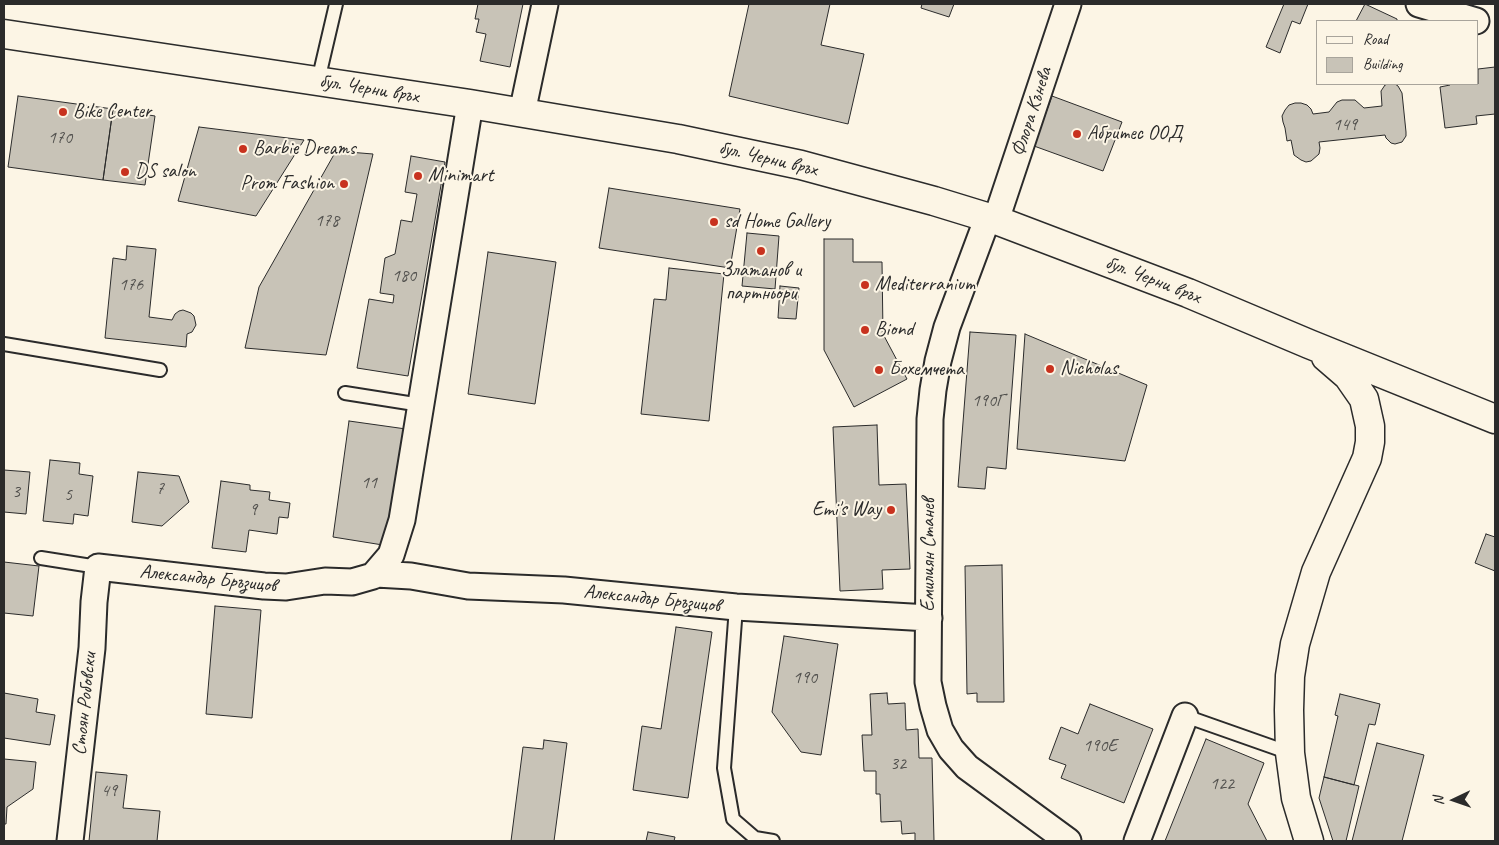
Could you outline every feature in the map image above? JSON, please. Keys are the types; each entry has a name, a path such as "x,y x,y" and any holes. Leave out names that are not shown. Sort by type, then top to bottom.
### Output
{"main road":[{"name":"бул. Черни връх","path":"4,34 470,104 678,139 801,165 934,201 992,219 1188,293 1495,419"},
{"path":"1309,344 1337,365 1348,376 1364,399 1370,426 1370,442 1366,458 1316,572 1295,644 1290,676 1290,753 1296,798 1309,841"}],"street":[{"path":"522,113 546,4"},
{"name":"Флора Кънева","path":"992,219 1068,4"},
{"path":"1419,4 1471,20"},
{"path":"1479,22 1495,26"},
{"path":"376,574 391,555 402,520 470,104"},
{"name":"Емилиян Станев","path":"992,219 948,327 938,361 933,390 930,419 928,682 940,730 951,749 967,767 1068,841"},
{"name":"Александър Бръзицов","path":"98,567 286,587 324,582 352,582 376,574 411,576 468,586 564,590 736,607 929,618"},
{"name":"Стоян Робовски","path":"70,841 92,648 98,567"},
{"path":"1137,841 1185,716"}],"lane":[{"path":"318,81 336,4"},
{"path":"4,344 160,370"},
{"path":"345,393 421,405"},
{"path":"40,558 98,567"},
{"path":"736,607 724,768 734,819 755,838 773,841"},
{"path":"1185,716 1290,753"}],"building":[{"path":"478,4 523,4 510,67 480,61 486,34 476,32 479,19 475,19"},
{"path":"749,4 830,4 821,45 864,54 848,124 729,96"},
{"path":"922,4 954,4 949,17 921,8"},
{"path":"1284,4 1308,4 1300,24 1292,21 1280,53 1266,47"},
{"path":"1365,4 1397,19 1397,20 1357,20"},
{"path":"1495,67 1495,114 1476,116 1477,124 1445,128 1440,87 1479,85 1479,69"},
{"path":"1385,85 1396,85 1402,93 1406,136 1402,142 1391,143 1385,135 1319,142 1319,154 1311,161 1306,162 1294,155 1291,140 1287,141 1282,116 1289,105 1301,103 1307,105 1313,114 1329,112 1337,102 1342,100 1355,100 1364,108 1382,106 1381,91"},
{"path":"18,96 113,109 103,180 8,167"},
{"path":"1052,96 1122,122 1103,171 1034,146"},
{"path":"113,109 155,116 145,185 103,180"},
{"path":"199,127 304,140 256,216 178,201"},
{"path":"336,151 373,154 326,355 245,348 259,287"},
{"path":"411,156 445,162 408,376 357,368 369,299 393,303 394,295 380,293 385,258 395,254 401,220 412,222 417,194 405,192"},
{"path":"609,188 740,209 730,268 599,248"},
{"path":"747,233 779,236 775,289 742,286"},
{"path":"824,239 853,239 853,262 882,262 883,334 907,379 854,407 824,350"},
{"path":"127,246 156,249 149,317 172,320 179,311 183,310 191,313 194,316 196,325 192,332 187,334 186,347 105,338 113,258 126,260"},
{"path":"488,252 556,262 535,404 468,394"},
{"path":"669,268 724,274 709,421 641,414 654,299 666,300"},
{"path":"780,286 799,288 796,319 778,318"},
{"path":"970,332 1016,335 1006,469 987,467 985,489 958,487"},
{"path":"1025,334 1147,385 1125,461 1017,449"},
{"path":"349,421 406,429 389,546 333,537"},
{"path":"877,425 879,485 906,484 910,569 882,570 883,589 840,591 833,427"},
{"path":"50,460 80,463 79,474 93,476 88,516 74,514 73,524 43,521"},
{"path":"4,470 30,472 26,514 4,512"},
{"path":"138,472 179,476 189,502 162,526 132,522"},
{"path":"221,481 250,485 250,490 270,492 269,500 290,503 288,518 279,517 277,534 249,530 246,552 212,548"},
{"path":"1486,534 1495,537 1495,571 1475,563"},
{"path":"4,562 39,566 33,616 4,613"},
{"path":"1002,565 1004,702 977,702 977,693 967,694 965,566"},
{"path":"215,606 261,610 252,718 206,714"},
{"path":"676,627 712,632 688,798 633,790 642,726 661,729"},
{"path":"784,636 838,644 821,755 801,752 772,712"},
{"path":"4,693 38,699 36,712 55,715 50,745 4,738"},
{"path":"887,693 888,704 905,703 906,730 918,729 919,758 932,758 934,841 915,841 915,833 902,834 901,821 881,822 880,794 876,794 876,771 864,771 862,735 872,735 870,694"},
{"path":"1340,694 1380,704 1375,725 1369,724 1354,785 1324,777 1338,716 1335,715"},
{"path":"1090,704 1153,729 1124,803 1061,778 1066,765 1049,759 1061,727 1078,734"},
{"path":"1206,739 1264,763 1248,804 1267,841 1165,841"},
{"path":"544,740 567,743 554,841 511,841 523,747 543,749"},
{"path":"1377,743 1424,755 1402,841 1352,841"},
{"path":"4,759 36,762 33,789 7,807 6,824 4,824"},
{"path":"96,772 127,775 123,808 160,811 157,841 89,841"},
{"path":"1324,777 1359,786 1346,841 1333,841 1319,798"},
{"path":"648,832 675,837 674,841 646,841"}],"place":[{"name":"Bike Center","path":"63,112"},
{"name":"Абритес ООД","path":"1077,134"},
{"name":"Barbie Dreams","path":"243,149"},
{"name":"DS salon","path":"125,172"},
{"name":"Minimart","path":"418,176"},
{"name":"Prom Fashion","path":"344,184"},
{"name":"sd Home Gallery","path":"714,222"},
{"name":"Златанов и партньори","path":"761,251"},
{"name":"Mediterranium","path":"865,285"},
{"name":"Biond","path":"865,330"},
{"name":"Nicholas","path":"1050,369"},
{"name":"Бохемчета","path":"879,370"},
{"name":"Emi's Way","path":"891,510"}]}
